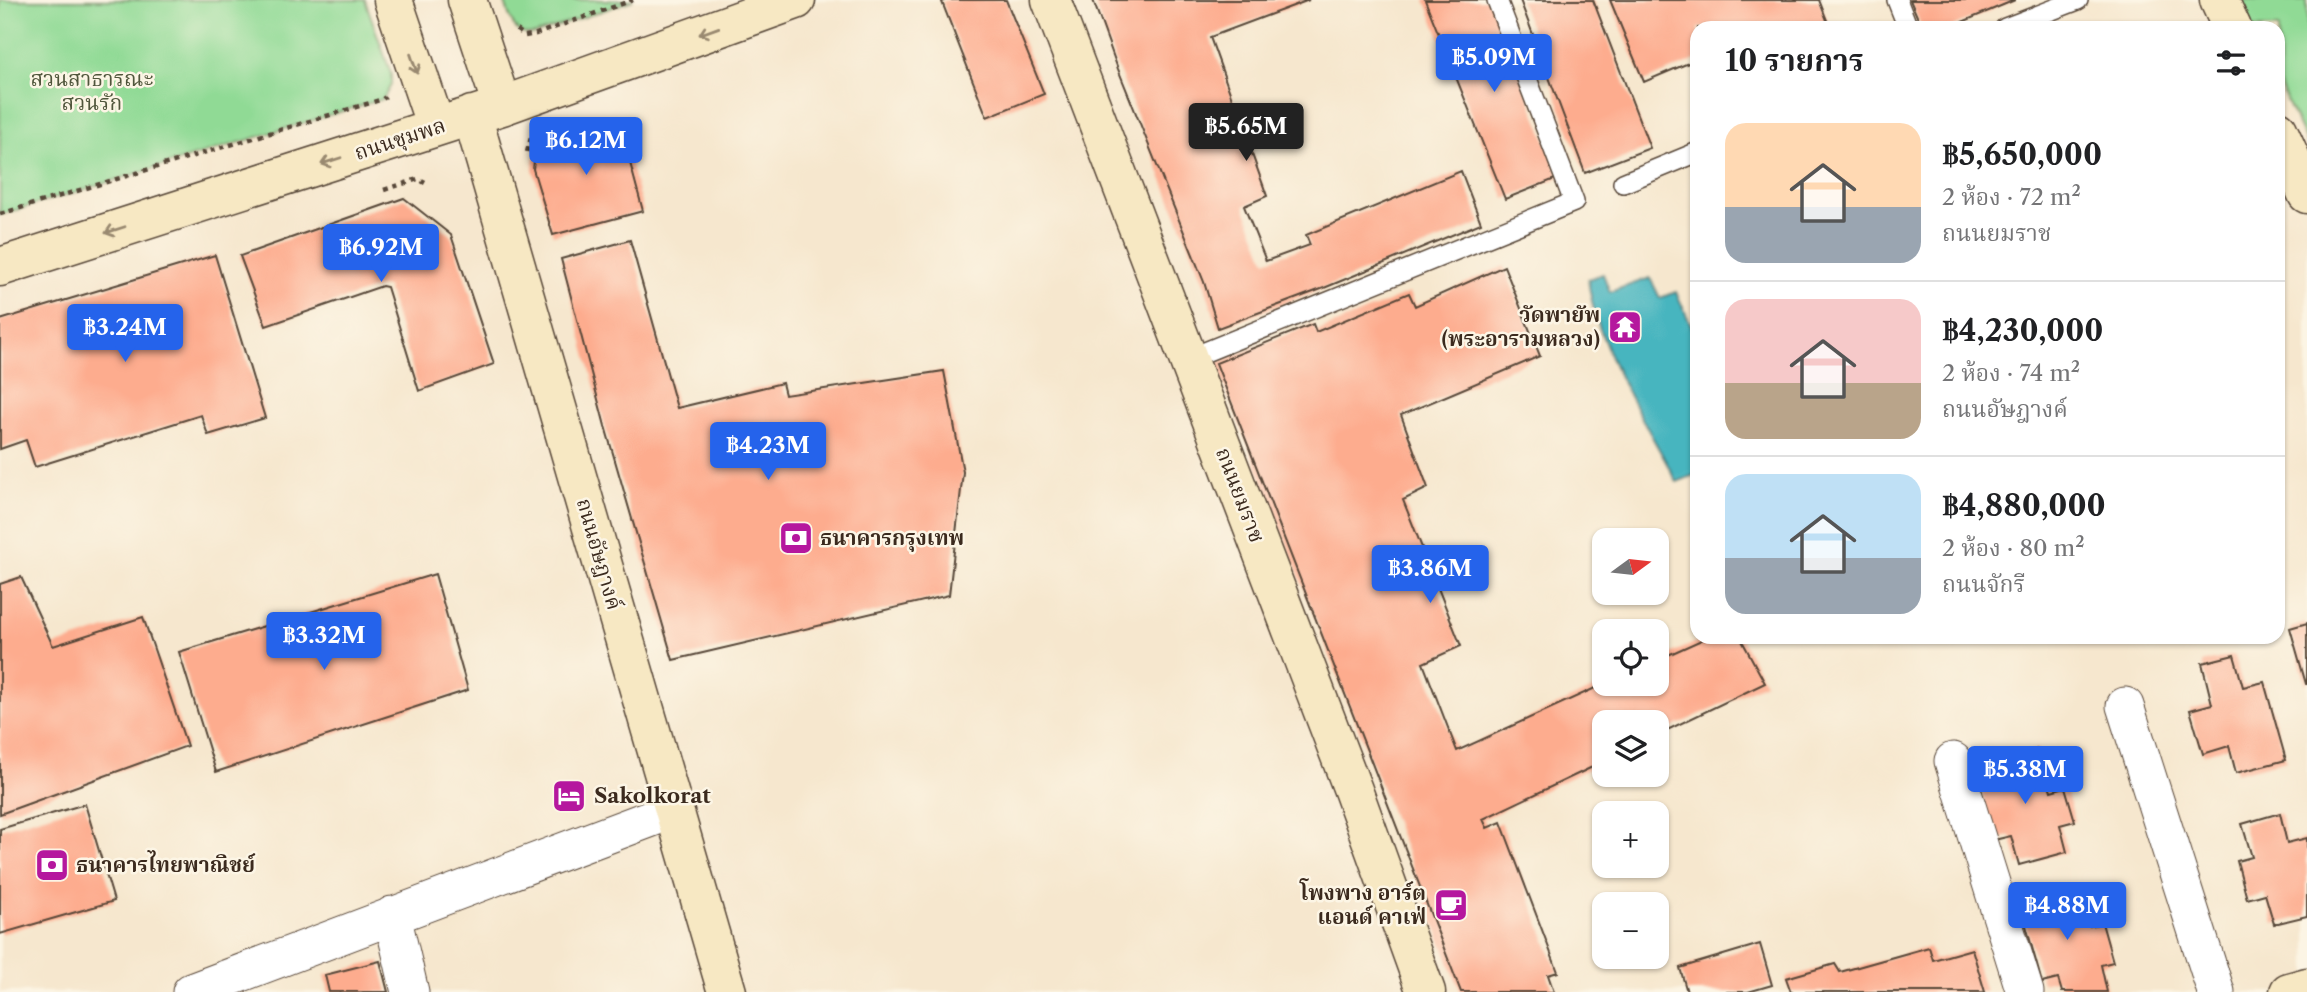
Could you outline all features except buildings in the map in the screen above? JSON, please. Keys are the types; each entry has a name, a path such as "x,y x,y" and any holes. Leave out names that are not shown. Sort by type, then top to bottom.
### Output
{"main road":[{"path":"393,0 436,127"},
{"name":"ถนนอัษฎางค์","path":"467,0 487,110 673,810 727,992"},
{"name":"ถนนชุมพล","path":"0,267 487,110 796,0"},
{"name":"ถนนยมราช","path":"1051,0 1353,790 1426,992"},
{"path":"2219,0 2229,21"},
{"path":"2285,143 2305,181"},
{"path":"2288,992 2307,987"}],"street":[{"path":"2125,706 2216,992"},
{"path":"1953,761 2025,992"},
{"path":"191,992 673,810"},
{"path":"392,915 410,992"}],"lane":[{"path":"1188,359 1574,202 1497,0"},
{"path":"1896,0 1905,21"},
{"path":"2023,21 2078,0"},
{"path":"1623,183 1690,155"}],"path":[{"path":"512,23 526,36 633,0"},
{"path":"0,214 383,99 387,95"},
{"path":"384,191 418,179 425,183"}],"green space":[{"name":"สวนสาธารณะ สวนรัก","path":"0,0 365,0 391,74 391,85 383,99 0,215"},
{"path":"504,0 633,0 536,34 528,34 517,30"},
{"path":"2239,0 2307,0 2307,144 2285,97 2285,21 2249,21"}],"water":[{"path":"1603,274 1610,292 1650,278 1660,298 1676,292 1690,323 1690,477 1677,482 1624,384 1601,332 1588,279"}],"place":[{"name":"วัดพายัพ (พระอารามหลวง)","path":"1625,327"},
{"name":"ธนาคารกรุงเทพ","path":"796,538"},
{"name":"Sakolkorat","path":"569,796"},
{"name":"ธนาคารไทยพาณิชย์","path":"52,865"},
{"name":"โพงพาง อาร์ต แอนด์ คาเฟ่","path":"1451,905"}]}
